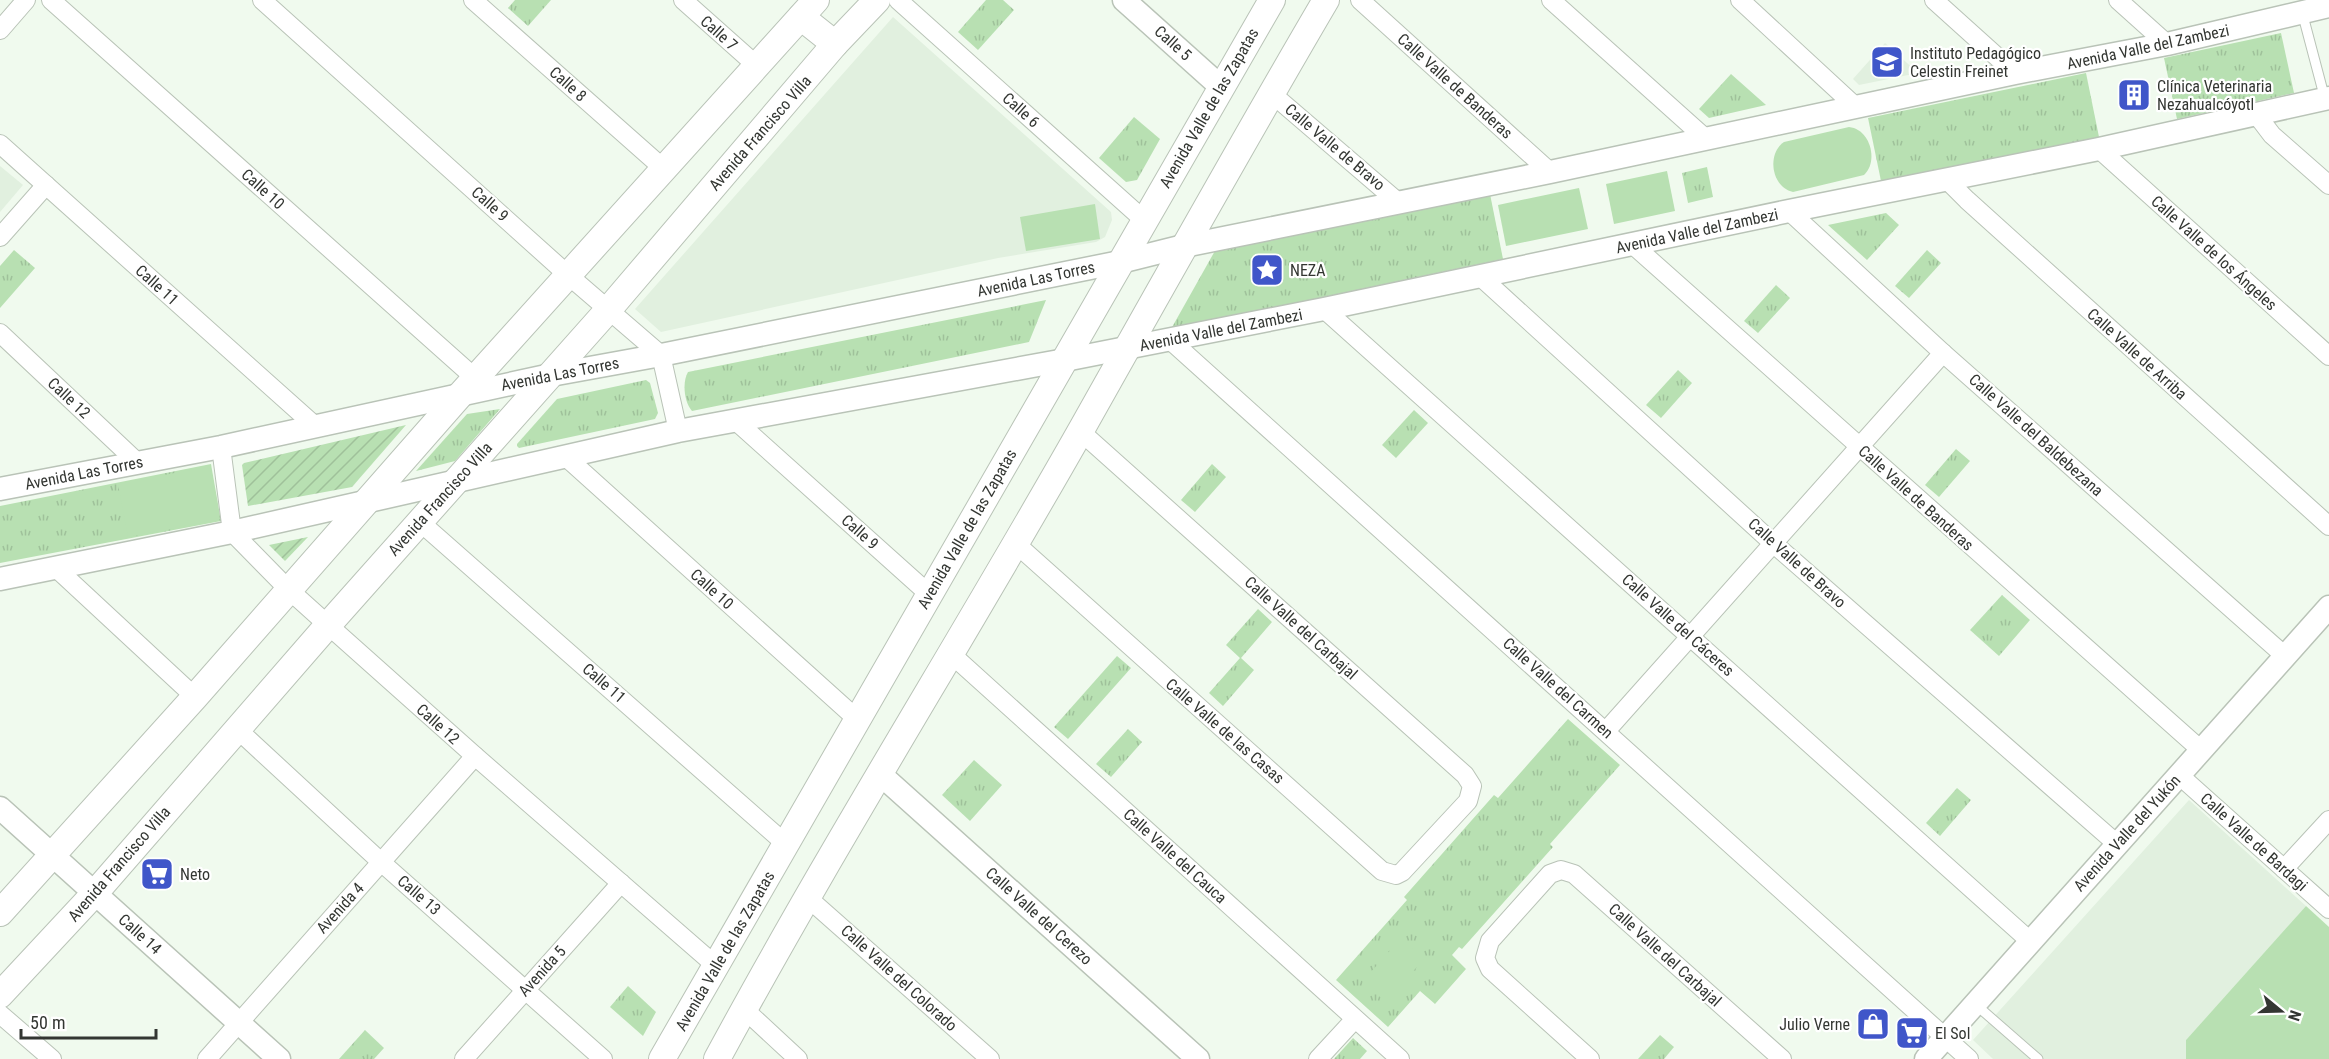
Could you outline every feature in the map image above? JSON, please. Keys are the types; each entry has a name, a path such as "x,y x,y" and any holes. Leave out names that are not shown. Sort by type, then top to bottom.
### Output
{"main road":[{"name":"Avenida Francisco Villa","path":"0,995 95,893 328,625 609,309 835,44 877,0"},
{"name":"Avenida Valle de las Zapatas","path":"662,1059 714,965 787,845 989,489 1272,0"},
{"path":"717,1059 1326,0"},
{"path":"0,913 195,697 468,386 808,9 835,44"}],"street":[{"path":"0,30 26,0"},
{"name":"Calle 10","path":"51,0 468,386"},
{"name":"Calle 9","path":"262,0 568,275 662,356"},
{"name":"Calle 8","path":"473,0 664,169"},
{"name":"Calle 7","path":"683,0 756,65"},
{"name":"Calle 6","path":"898,0 1144,220"},
{"name":"Calle 5","path":"1124,0 1221,87"},
{"name":"Calle Valle de Banderas","path":"1360,0 1550,172"},
{"path":"1551,0 1705,138"},
{"path":"1740,0 1856,107"},
{"path":"1934,0 2015,73"},
{"path":"2118,0 2167,44"},
{"name":"Avenida Valle del Zambezi","path":"1120,262 1184,246 1550,172 2015,73 2167,44 2329,6"},
{"name":"Calle Valle de Bravo","path":"1271,93 1398,202"},
{"name":"Avenida Valle del Zambezi","path":"1065,360 1482,278 1632,244 2099,149 2327,99"},
{"path":"2256,114 2272,135 2329,185"},
{"name":"Calle 11","path":"0,144 314,425"},
{"name":"Calle Valle de los Ángeles","path":"2099,149 2329,356"},
{"name":"Calle Valle de Arriba","path":"1947,180 2329,526"},
{"path":"0,237 46,184"},
{"name":"Calle Valle del Baldebezana","path":"1789,211 1943,353 2285,656"},
{"name":"Calle Valle de Banderas","path":"1632,244 2201,750"},
{"name":"Avenida Las Torres","path":"0,489 221,447 468,386 662,356 1120,262"},
{"name":"Calle Valle de Bravo","path":"1482,278 1774,544 2117,844"},
{"name":"Calle Valle del Cáceres","path":"1324,309 2031,941"},
{"name":"Calle 12","path":"0,333 137,462"},
{"name":"Calle Valle del Carmen","path":"1169,339 1969,1059"},
{"path":"1606,731 1943,353"},
{"path":"662,356 678,431"},
{"path":"0,579 232,532 678,431 1065,360"},
{"name":"Calle 9","path":"736,421 930,595"},
{"name":"Calle Valle del Carbajal","path":"1080,431 1465,775 1472,786 1468,801 1437,835"},
{"path":"221,447 232,532"},
{"name":"Calle 10","path":"566,457 858,720"},
{"name":"Calle 11","path":"420,522 787,845"},
{"name":"Calle 12","path":"232,532 288,589 328,625 714,965"},
{"name":"Calle Valle de las Casas","path":"1015,543 1382,871 1396,875 1402,872 1437,835"},
{"path":"56,568 195,697"},
{"name":"Avenida Valle del Yukón","path":"1926,1059 2329,607"},
{"name":"Calle Valle del Cauca","path":"950,653 1400,1059"},
{"name":"Calle 13","path":"237,729 381,862 603,1059"},
{"name":"Avenida 4","path":"207,1059 475,756"},
{"name":"Calle Valle del Cerezo","path":"880,774 1198,1059"},
{"name":"Calle Valle de Bardagi","path":"2179,775 2329,909"},
{"name":"Calle 14","path":"0,808 279,1059"},
{"path":"2284,869 2329,820"},
{"name":"Calle Valle del Carbajal","path":"1590,1059 1486,964 1485,958 1490,941 1555,871 1561,870 1574,874 1782,1059"},
{"name":"Avenida 5","path":"464,1059 621,884"},
{"name":"Calle Valle del Colorado","path":"808,898 990,1059"},
{"path":"744,1009 798,1059"},
{"path":"0,1014 51,1059"},
{"path":"1318,1059 1355,1019"}],"lane":[{"path":"2302,12 2327,99"},
{"path":"1975,1004 2038,1059"}],"shaded area":[{"path":"893,17 1111,212 1112,220 1105,237 1096,242 998,258 661,332 635,309"},
{"name":"Instituto Pedagógico Celestin Freinet","path":"1885,43 1918,73 1859,85 1853,79"},
{"path":"0,166 23,185 0,212"},
{"path":"2189,800 2306,906 2186,1040 2186,1059 1993,1059 1973,1040"}],"green space":[{"path":"515,0 551,0 528,26 508,8"},
{"path":"986,0 1003,0 1014,10 978,50 958,32"},
{"path":"2281,33 2294,93 2177,119 2164,58"},
{"path":"2086,73 2099,137 1881,181 1868,118"},
{"path":"1731,74 1766,105 1709,118 1699,109"},
{"path":"1134,117 1160,139 1137,180 1126,182 1099,158"},
{"path":"1849,127 1862,133 1870,146 1871,162 1864,175 1793,192 1780,184 1776,178 1773,162 1778,147 1784,142"},
{"path":"1707,167 1713,197 1688,203 1682,173"},
{"path":"1667,171 1675,211 1614,224 1606,184"},
{"path":"1579,188 1588,229 1506,246 1498,205"},
{"path":"1490,194 1503,259 1171,329 1216,249"},
{"path":"1095,204 1100,239 1026,251 1020,217"},
{"path":"1886,213 1899,225 1867,260 1828,225"},
{"path":"14,250 35,268 0,308 0,266"},
{"path":"1927,250 1941,263 1909,298 1895,286"},
{"path":"1776,285 1790,298 1758,333 1744,321"},
{"path":"1046,300 1029,342 692,411 686,397 685,381 688,372"},
{"path":"1678,370 1692,383 1661,418 1646,405"},
{"path":"646,380 650,383 658,413 655,419 519,448 517,446 557,399"},
{"path":"500,409 455,461 416,471 467,414"},
{"path":"1414,410 1428,423 1396,458 1382,445"},
{"path":"406,425 352,487 248,506 242,465 244,463"},
{"path":"1956,449 1970,461 1939,497 1925,485"},
{"path":"211,464 221,521 0,563 0,506"},
{"path":"1212,464 1226,477 1195,512 1181,500"},
{"path":"210,466 220,519 128,537 118,484"},
{"path":"308,537 285,561 269,545"},
{"path":"2002,595 2030,620 1999,656 1970,630"},
{"path":"1258,609 1272,622 1241,658 1254,670 1223,706 1209,693 1240,658 1226,645"},
{"path":"1117,656 1131,668 1068,739 1054,727"},
{"path":"1568,719 1620,765 1550,844 1553,847 1462,949 1459,947 1452,955 1466,969 1435,1004 1420,991 1388,1027 1336,980 1407,900 1404,897 1494,795 1498,798"},
{"path":"1128,729 1142,742 1111,777 1096,764"},
{"path":"974,760 1002,785 970,821 942,795"},
{"path":"1957,788 1971,800 1940,836 1926,823"},
{"path":"2306,906 2329,927 2329,1059 2186,1059 2186,1040"},
{"path":"1401,938 1424,959 1386,1002 1362,982"},
{"path":"628,986 656,1012 643,1036 610,1007"},
{"path":"365,1030 384,1048 374,1059 339,1059"},
{"path":"1660,1035 1674,1047 1664,1059 1638,1059"},
{"path":"1353,1038 1367,1051 1360,1059 1334,1059"}],"place":[{"name":"Instituto Pedagógico Celestin Freinet","path":"1887,62"},
{"name":"Clínica Veterinaria Nezahualcóyotl","path":"2134,95"},
{"name":"NEZA","path":"1267,270"},
{"name":"Neto","path":"157,874"},
{"name":"Julio Verne","path":"1873,1024"},
{"name":"El Sol","path":"1912,1033"}]}
